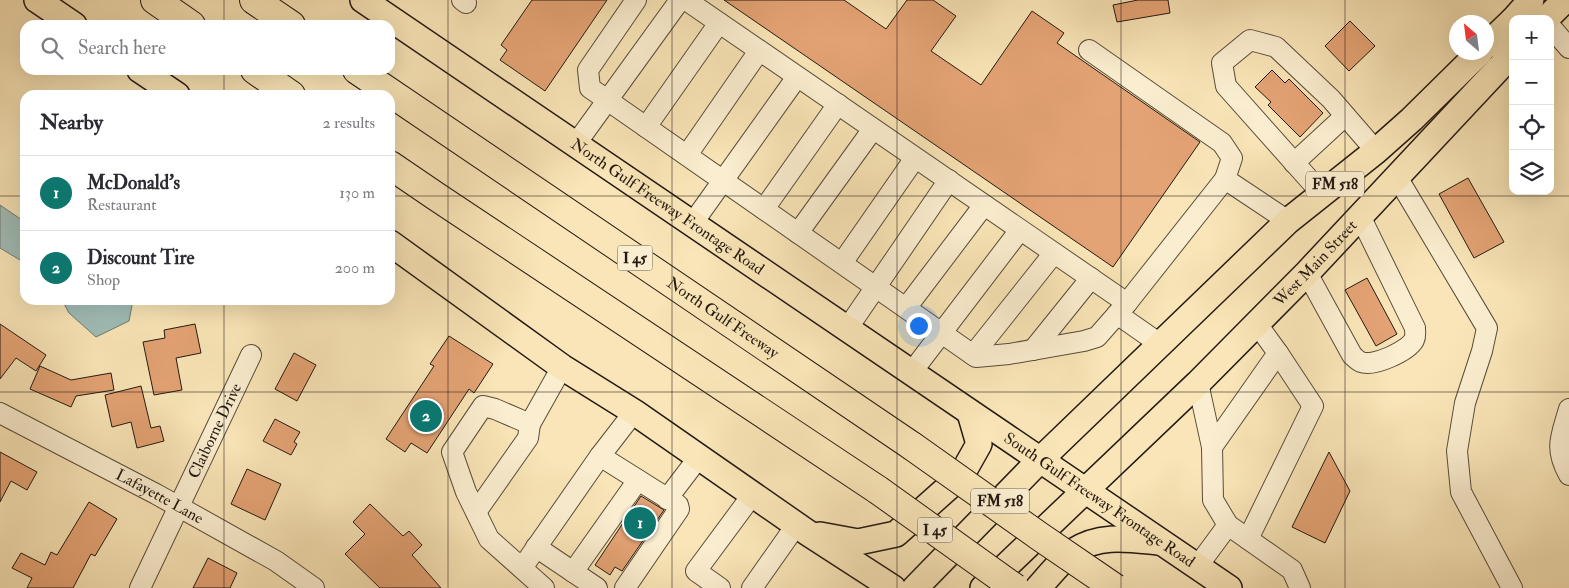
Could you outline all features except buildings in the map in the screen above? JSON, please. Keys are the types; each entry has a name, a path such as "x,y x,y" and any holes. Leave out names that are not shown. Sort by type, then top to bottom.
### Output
{"highway":[{"path":"155,0 184,20"},
{"path":"254,0 284,20"},
{"path":"262,75 284,90"},
{"name":"North Gulf Freeway","path":"365,75 387,90"},
{"name":"North Gulf Freeway","path":"395,95 912,446 1115,588"},
{"name":"I 45","path":"395,168 878,490 987,580 1015,588"}],"main road":[{"path":"37,0 67,20"},
{"name":"North Gulf Freeway Frontage Road","path":"362,0 391,20"},
{"path":"1517,15 1531,0"},
{"path":"1550,15 1565,0"},
{"name":"North Gulf Freeway Frontage Road","path":"395,22 970,413"},
{"path":"1494,38 1509,23"},
{"name":"West Main Street","path":"1198,383 1307,274 1509,57"},
{"name":"FM 518","path":"915,588 1040,460 1288,221 1376,151 1412,119 1472,60"},
{"path":"147,75 170,90"},
{"path":"395,247 562,367 634,412 802,529 893,588"},
{"name":"FM 518","path":"987,580 1198,383"},
{"path":"802,529 858,542 896,534 961,476 978,444 970,413"},
{"name":"South Gulf Freeway Frontage Road","path":"970,413 1229,588"},
{"path":"1038,588 1072,552 1090,543 1110,538 1160,542"}],"street":[{"path":"636,0 588,70 590,88 976,357 1033,350 1097,337 1226,178 1232,158 1222,143 1089,50"},
{"path":"575,145 680,0"},
{"path":"686,0 1090,278 1122,308 1155,349"},
{"path":"646,128 719,23"},
{"path":"1554,31 1569,48"},
{"path":"1323,194 1226,86 1222,63 1250,40 1276,48 1331,99 1376,151"},
{"path":"686,156 759,51"},
{"path":"692,224 797,76"},
{"path":"764,209 838,104"},
{"path":"1294,163 1345,116"},
{"path":"798,233 873,129"},
{"path":"842,263 916,158"},
{"path":"1226,178 1288,221"},
{"path":"1397,178 1487,328 1482,351 1465,403 1457,451 1461,492 1512,588"},
{"path":"847,329 949,180"},
{"path":"906,308 984,205"},
{"path":"1307,274 1352,355 1360,362 1367,364 1379,362 1410,346 1416,338 1415,328 1360,216"},
{"path":"911,373 1020,230"},
{"path":"973,355 1054,253"},
{"path":"1033,350 1090,278"},
{"path":"1248,539 1313,406 1257,324"},
{"path":"1212,446 1278,353"},
{"name":"Claiborne Drive","path":"140,588 251,355"},
{"path":"476,512 528,438 530,424 562,367"},
{"path":"1198,383 1212,446 1213,500 1228,525 1292,570 1300,588"},
{"path":"530,424 483,406 452,452 466,492 490,539 544,588"},
{"path":"1569,410 1559,451 1569,475"},
{"path":"522,568 600,456 634,412"},
{"name":"Lafayette Lane","path":"0,413 156,494 276,561 314,588"},
{"path":"600,456 678,505 679,509 625,588"},
{"path":"667,499 700,457"},
{"path":"573,572 638,480"},
{"path":"720,588 696,571 753,494"},
{"path":"1197,567 1228,525"},
{"path":"752,588 802,529"},
{"path":"536,547 597,588"}],"water":[{"path":"0,205 20,219 20,260 0,248"},
{"path":"65,305 132,305 129,321 96,337 69,313"}],"place":[{"name":"Discount Tire","path":"426,416"},
{"name":"McDonald's","path":"640,523"}]}
